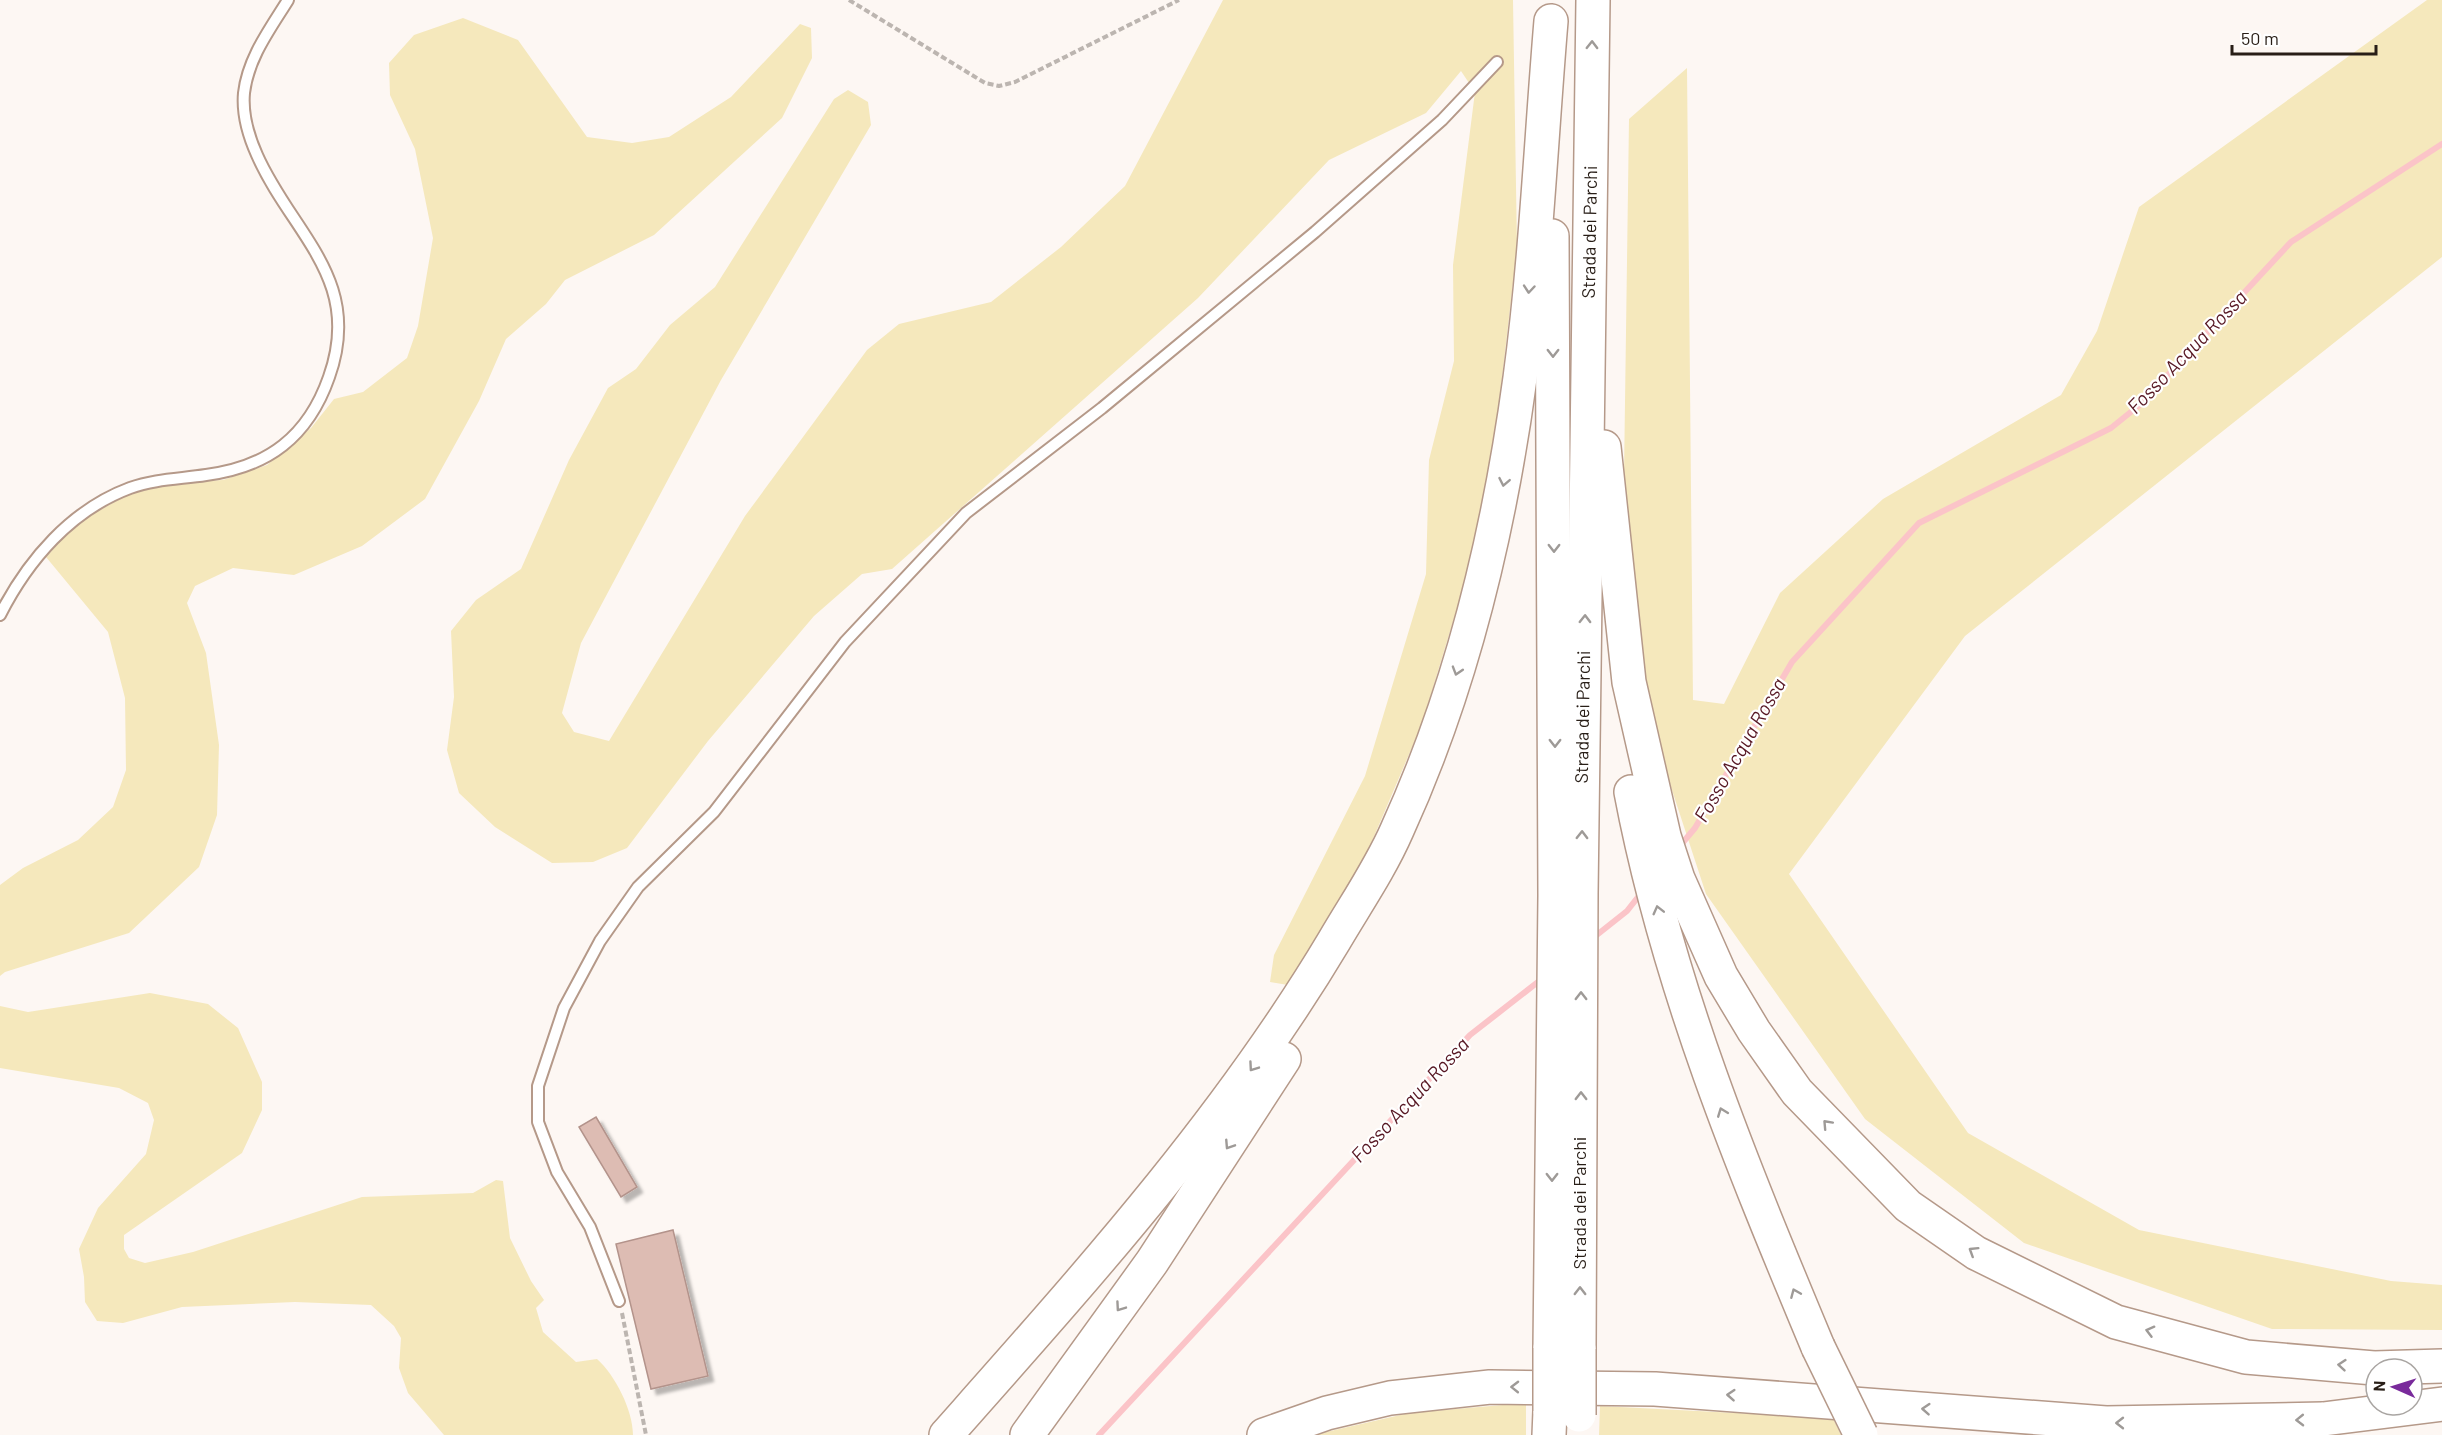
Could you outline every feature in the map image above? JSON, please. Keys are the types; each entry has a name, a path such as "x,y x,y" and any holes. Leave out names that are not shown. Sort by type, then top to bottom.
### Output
{"highway":[{"name":"Strada dei Parchi","path":"1565,1424 1568,895 1593,0"},
{"name":"Strada dei Parchi","path":"1552,11 1568,895"},
{"path":"1027,1435 1152,1262 1281,1064 1348,945 1424,769 1452,687 1481,586 1506,469 1521,374 1552,11"},
{"path":"1592,90 1613,658 1626,764 1653,842 1673,967 1708,1076 1747,1178 1818,1347 1861,1435"},
{"path":"946,1435 1111,1246 1249,1073 1294,1007 1395,835"},
{"path":"1653,842 1678,879 1721,976 1754,1031 1797,1092 1849,1148 1908,1206 1976,1253 2116,1322 2246,1357 2374,1368 2442,1365"},
{"path":"1264,1435 1327,1413 1390,1398 1490,1387 1654,1389 2106,1423 2323,1419 2442,1404"}],"lane":[{"path":"0,615 18,583 38,556 82,515 115,495 147,483 223,473 267,458 299,430 326,386 337,337 332,284 319,255 274,189 261,164 244,117 244,94 249,69 261,43 288,0"},
{"path":"619,1301 590,1227 557,1172 538,1122 538,1086 564,1008 600,940 632,896 714,812 845,642 966,513 1102,408 1315,232 1442,120 1497,62"}],"path":[{"path":"849,0 985,82 999,86 1015,82 1179,0"},
{"path":"619,1301 646,1435"}],"shaded area":[{"path":"1223,0 1513,0 1517,248 1494,448 1471,562 1422,724 1358,874 1294,986 1270,982 1274,955 1365,776 1426,574 1429,460 1454,361 1453,265 1475,92 1461,71 1426,113 1329,160 1198,298 892,569 862,574 814,616 708,741 627,848 593,862 552,863 495,827 459,793 447,750 454,697 451,631 476,600 521,569 569,460 608,388 636,369 670,325 715,287 834,99 848,90 868,102 871,125 721,380 581,643 562,713 574,732 609,741 745,516 867,350 899,324 991,302 1061,247 1125,186"},
{"path":"2427,0 2442,0 2442,257 1965,636 1789,874 1968,1133 2139,1230 2391,1281 2442,1285 2442,1330 2272,1329 2024,1243 1865,1119 1706,894 1651,726 1624,474 1629,119 1687,68 1693,700 1724,704 1780,593 1883,499 2061,395 2097,331 2139,207"},
{"path":"463,18 518,40 587,137 632,143 669,137 731,97 800,24 811,28 812,58 782,118 654,235 565,280 546,304 506,339 479,401 425,499 362,546 294,575 233,568 195,586 187,603 206,653 219,745 217,815 199,867 129,933 5,972 0,976 0,885 23,868 78,840 113,807 126,770 125,698 108,632 46,557 77,523 125,496 166,483 223,480 267,465 311,428 334,399 363,392 407,358 418,326 433,238 415,149 390,95 389,63 414,35"},
{"path":"150,993 208,1004 238,1028 262,1082 262,1110 242,1153 124,1235 124,1249 129,1258 145,1263 193,1252 362,1197 473,1193 496,1180 503,1181 510,1238 531,1281 544,1300 536,1308 543,1332 576,1362 597,1359 604,1366 622,1394 630,1415 633,1435 444,1435 408,1393 399,1368 401,1338 394,1326 371,1305 295,1302 182,1307 123,1323 97,1321 85,1302 84,1277 79,1249 98,1208 146,1154 154,1120 148,1103 119,1088 0,1068 0,1006 28,1012"},
{"path":"1526,1403 1526,1435 1313,1435 1409,1413"},
{"path":"1600,1406 1833,1418 1841,1435 1599,1435"}],"building":[{"path":"596,1117 637,1187 621,1197 579,1127"},
{"path":"673,1230 708,1376 651,1389 616,1244"}],"waterway":[{"name":"Fosso Acqua Rossa","path":"1679,847 1695,828 1792,662 1919,523 2111,428 2142,403 2291,242 2442,144"},
{"name":"Fosso Acqua Rossa","path":"1593,938 1627,911 1642,892"},
{"name":"Fosso Acqua Rossa","path":"1099,1435 1470,1035 1543,978"}]}
